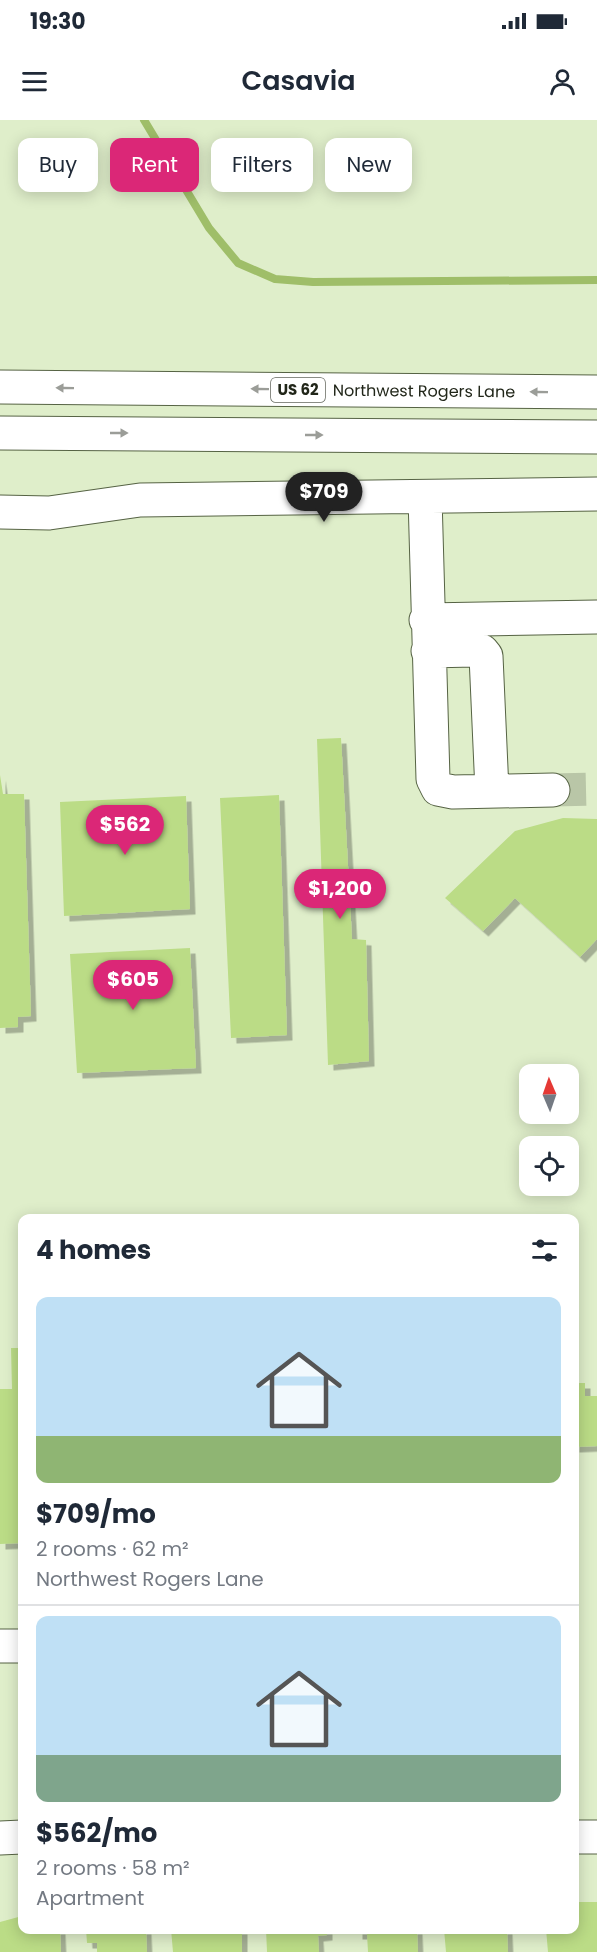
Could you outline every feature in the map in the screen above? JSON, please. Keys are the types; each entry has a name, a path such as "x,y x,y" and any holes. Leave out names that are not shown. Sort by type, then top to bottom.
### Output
{"main road":[{"name":"Northwest Rogers Lane","path":"0,387 597,392"},
{"path":"0,433 597,437"},
{"path":"0,439 40,433"},
{"path":"0,512 49,513 140,500 597,494"},
{"path":"425,496 427,635 433,779 438,789 553,790"},
{"path":"427,635 597,617"},
{"path":"427,635 482,651 486,656 492,791"},
{"path":"0,1646 18,1646"},
{"path":"0,1838 18,1837"},
{"path":"579,1837 597,1837"}],"building":[{"path":"341,738 352,939 366,940 369,1061 328,1065 317,739"},
{"path":"0,775 3,794 24,794 31,1016 18,1017 18,1027 0,1028"},
{"path":"279,795 287,1035 231,1038 220,798"},
{"path":"186,796 190,909 64,916 60,802"},
{"path":"563,818 597,819 597,939 580,957 515,898 483,931 445,898 515,831"},
{"path":"190,948 196,1068 77,1073 70,954"},
{"path":"11,1348 18,1348 18,1543 0,1544 0,1389 12,1389"},
{"path":"579,1383 585,1383 585,1396 597,1396 597,1446 579,1447"},
{"path":"579,1902 597,1902 597,1952 548,1952 546,1934 579,1934"},
{"path":"18,1917 18,1934 60,1934 61,1952 0,1952 0,1922"},
{"path":"86,1934 146,1934 147,1952 97,1952 97,1943 87,1943"},
{"path":"171,1934 242,1934 242,1952 173,1952"},
{"path":"266,1934 327,1934 318,1936 319,1952 267,1952"},
{"path":"367,1934 417,1934 418,1952 368,1952"},
{"path":"444,1934 507,1934 508,1952 446,1952"}],"waterway":[{"path":"144,120 209,228 238,263 275,279 313,282 597,280"}],"tunnel":[{"path":"553,790 597,789"}]}
